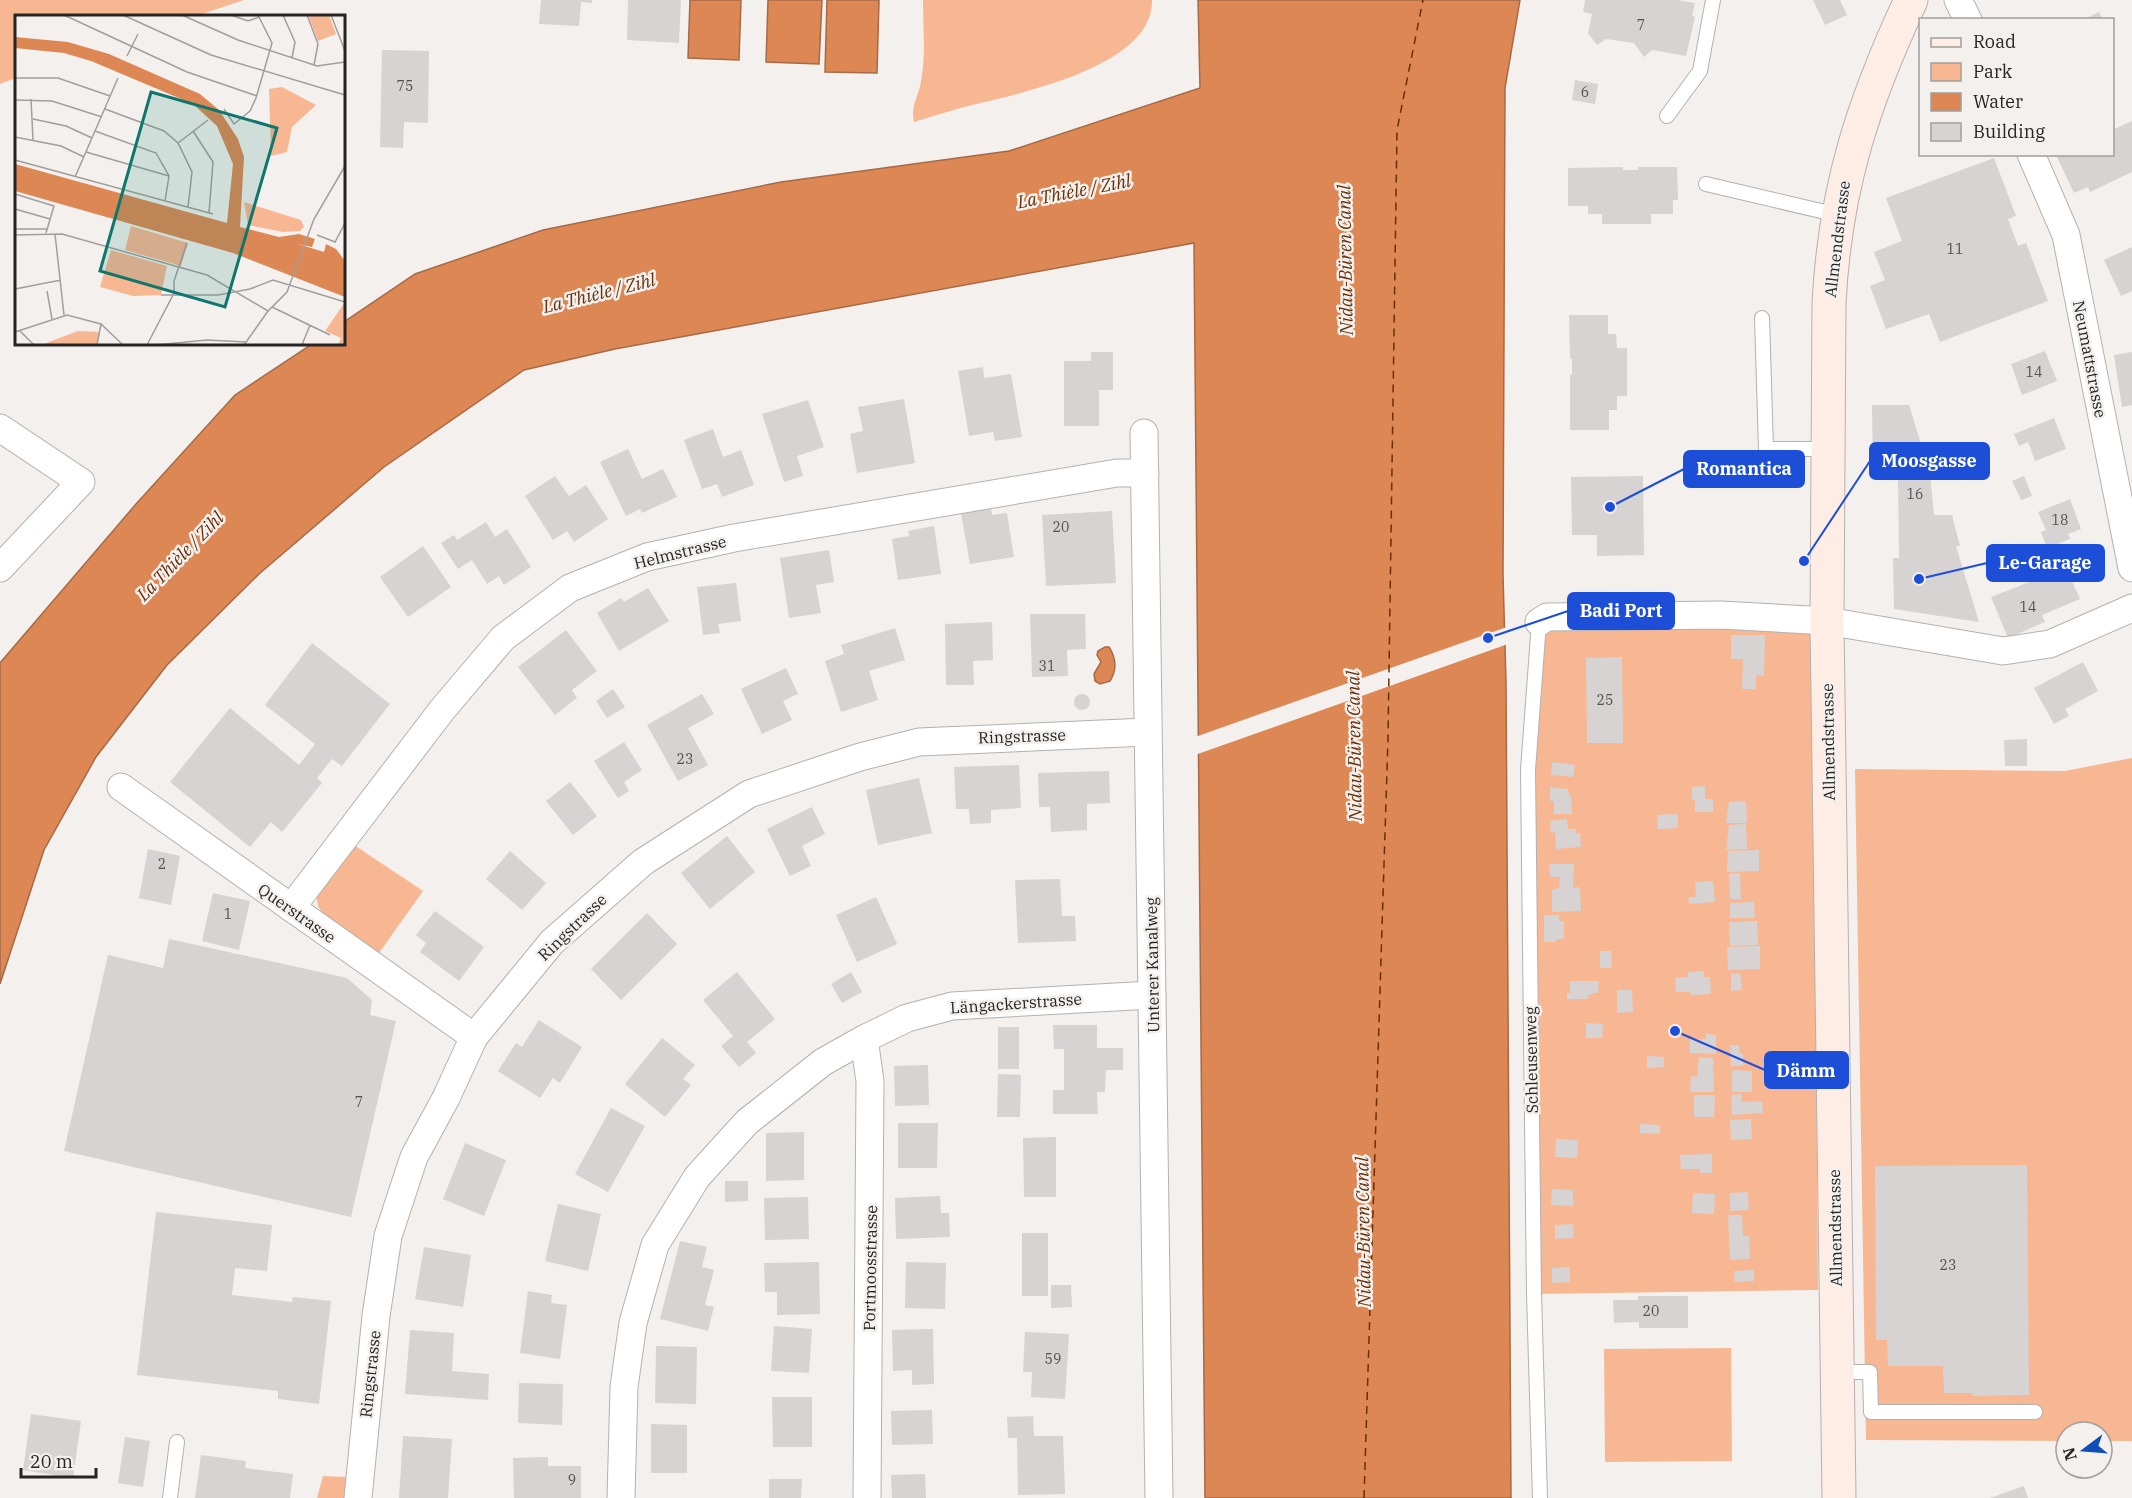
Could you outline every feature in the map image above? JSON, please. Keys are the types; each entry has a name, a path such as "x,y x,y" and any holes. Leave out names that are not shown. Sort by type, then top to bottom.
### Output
{"main road":[{"name":"Allmendstrasse","path":"1839,1498 1827,621 1829,303 1831,262 1844,181 1861,120 1886,52 1911,0"}],"street":[{"path":"1958,0 1967,18"},
{"name":"Neumattstrasse","path":"2032,156 2066,235 2132,568"},
{"path":"0,428 81,482 0,568"},
{"name":"Unterer Kanalweg","path":"1144,433 1158,1498"},
{"name":"Helmstrasse","path":"291,908 442,710 503,638 570,588 647,557 734,538 1117,473 1145,473"},
{"path":"1539,622 1547,617 1721,615 1827,621 2003,651 2050,644 2132,608"},
{"name":"Ringstrasse","path":"358,1498 376,1316 388,1236 414,1157 446,1098 474,1036 552,942 643,862 749,794 861,757 919,742 1147,732"},
{"name":"Querstrasse","path":"121,787 474,1036"},
{"name":"Längackerstrasse","path":"621,1498 624,1387 633,1323 655,1245 697,1177 747,1122 823,1062 907,1018 952,1006 1152,995"},
{"name":"Portmoosstrasse","path":"864,1039 870,1081 867,1498"}],"lane":[{"path":"1667,116 1700,71 1713,0"},
{"path":"1706,184 1838,216"},
{"path":"1762,318 1767,449 1829,449"},
{"name":"Schleusenweg","path":"1539,622 1528,799 1534,1294 1540,1498"},
{"path":"1837,1372 1870,1372 1870,1412 2035,1412"},
{"path":"170,1498 177,1442"}],"green space":[{"path":"0,0 244,0 199,15 15,15 15,78 0,84"},
{"path":"923,0 1152,0 1147,23 1132,43 1109,59 1051,84 914,122 913,111 923,71"},
{"path":"1547,617 1813,622 1818,1290 1534,1294 1534,772"},
{"path":"2132,758 2132,1441 2114,1441 2114,1420 2054,1420 2054,1441 1866,1440 1855,769 2065,771"},
{"path":"354,845 423,891 379,953 326,918 318,906 316,893"},
{"path":"1731,1348 1732,1461 1605,1462 1604,1349"},
{"path":"323,1476 347,1477 345,1498 317,1498"}],"water":[{"path":"690,0 741,0 739,60 688,58"},
{"path":"768,0 822,0 819,64 766,62"},
{"path":"827,0 879,0 877,73 825,72"},
{"path":"1198,0 1520,0 1505,88 1503,575 1506,682 1511,1498 1205,1498 1194,243 615,349 524,370 384,467 259,574 167,665 96,757 44,850 0,984 0,663 136,504 235,395 310,345 345,345 345,321 415,274 543,230 781,182 1009,151 1200,88"},
{"path":"1109,647 1111,651 1115,668 1110,681 1100,684 1095,681 1094,674 1101,662 1097,655 1098,651"}],"pier":[{"path":"1507,627 1508,644 1195,755 1195,737"}],"building":[{"path":"541,0 592,0 592,3 581,2 579,26 539,24"},
{"path":"628,0 681,0 679,43 627,40"},
{"path":"1585,0 1677,0 1695,3 1692,16 1695,17 1686,56 1652,50 1644,57 1634,43 1606,39 1597,45 1588,33 1592,14 1583,12"},
{"path":"1813,0 1840,0 1847,15 1825,25"},
{"path":"2099,12 2102,18 2086,18"},
{"path":"382,50 429,51 428,123 404,122 403,148 380,147"},
{"path":"1575,80 1598,84 1595,104 1572,100"},
{"path":"2132,121 2132,172 2090,192 2088,187 2074,193 2057,157 2114,156 2114,129"},
{"path":"1994,158 2016,216 2008,219 2018,246 2026,243 2048,301 1940,342 1929,314 1886,329 1870,286 1885,280 1874,252 1902,241 1886,198"},
{"path":"1623,167 1623,170 1638,170 1638,167 1677,167 1678,200 1673,200 1673,214 1651,214 1651,224 1602,224 1602,214 1588,214 1588,206 1568,206 1568,168"},
{"path":"2132,247 2132,291 2121,296 2104,260"},
{"path":"1569,315 1608,315 1608,334 1616,334 1617,348 1627,348 1627,396 1617,396 1617,410 1609,410 1609,430 1570,430 1572,359 1570,359"},
{"path":"2045,351 2057,381 2022,395 2011,364"},
{"path":"1091,352 1113,352 1113,390 1099,390 1099,426 1064,426 1064,361 1091,361"},
{"path":"2132,352 2132,405 2122,407 2114,355"},
{"path":"983,367 984,378 1011,374 1022,437 995,441 993,432 969,436 958,371"},
{"path":"904,399 915,463 857,473 850,434 863,431 858,407"},
{"path":"808,400 824,447 797,456 803,476 784,482 762,414"},
{"path":"1872,405 1909,405 1930,473 1934,515 1952,515 1960,546 1956,546 1979,622 1894,609 1893,558 1899,558 1898,473 1873,474"},
{"path":"2054,418 2066,449 2035,461 2028,442 2019,446 2014,434"},
{"path":"713,429 723,457 741,450 754,485 722,497 717,484 702,489 684,440"},
{"path":"628,449 642,479 663,469 677,497 642,513 640,509 626,516 600,462"},
{"path":"555,476 569,496 586,485 608,519 574,542 567,531 553,540 525,496"},
{"path":"1643,476 1644,555 1597,556 1597,535 1572,535 1571,477"},
{"path":"2024,476 2032,496 2021,500 2012,481"},
{"path":"2070,499 2081,529 2068,534 2070,539 2047,548 2041,532 2046,530 2038,512"},
{"path":"991,508 992,515 1007,513 1014,557 970,564 961,513"},
{"path":"1112,511 1116,583 1046,586 1042,515"},
{"path":"486,522 495,537 507,529 531,567 504,585 499,576 487,584 472,560 458,569 441,543 454,535 457,540"},
{"path":"934,526 941,574 898,580 892,539 909,536 908,531"},
{"path":"423,546 451,587 408,617 380,577"},
{"path":"829,550 834,582 816,585 821,613 789,618 780,558"},
{"path":"2063,569 2067,580 2071,579 2080,599 2042,615 2045,622 2008,638 1991,597"},
{"path":"736,583 741,621 718,624 720,633 703,635 697,587"},
{"path":"648,588 669,621 619,651 597,613 621,598 624,602"},
{"path":"1030,614 1085,614 1086,649 1067,650 1068,676 1032,677"},
{"path":"992,622 993,660 973,661 974,685 946,685 945,624"},
{"path":"895,628 905,660 869,671 878,700 841,712 825,661 844,654 841,645"},
{"path":"566,630 597,671 572,690 577,698 555,715 518,667"},
{"path":"1731,635 1765,635 1764,676 1756,675 1756,689 1742,689 1743,659 1731,659"},
{"path":"312,643 390,704 342,766 332,759 317,778 322,783 282,832 271,822 250,847 170,782 230,708 299,765 315,744 265,705"},
{"path":"1622,657 1623,743 1587,743 1586,658"},
{"path":"2083,662 2098,691 2065,709 2069,716 2054,724 2034,688"},
{"path":"786,668 798,694 783,701 792,720 762,734 741,689"},
{"path":"613,689 625,707 607,718 596,701"},
{"path":"702,694 714,714 688,728 708,765 678,781 647,725"},
{"path":"1082,694 1088,696 1090,702 1088,708 1082,710 1076,708 1074,702 1076,696"},
{"path":"2027,739 2027,766 2005,766 2004,740"},
{"path":"624,742 642,770 624,782 629,791 618,798 594,761"},
{"path":"1552,762 1575,765 1573,777 1551,775"},
{"path":"1019,765 1021,808 991,810 991,823 970,824 969,809 956,809 954,767"},
{"path":"1109,771 1110,803 1087,804 1087,830 1051,832 1050,807 1039,807 1038,773"},
{"path":"919,778 932,833 878,845 866,790"},
{"path":"570,782 597,816 573,835 546,801"},
{"path":"1705,786 1705,799 1713,799 1713,812 1695,812 1692,787"},
{"path":"1550,787 1568,789 1569,796 1571,796 1572,814 1554,814 1554,801 1550,801"},
{"path":"1746,801 1747,823 1726,823 1729,802"},
{"path":"812,807 825,834 802,846 811,866 790,876 767,829"},
{"path":"1678,814 1678,828 1658,829 1657,815"},
{"path":"1567,819 1568,829 1576,829 1576,834 1580,833 1581,847 1556,849 1555,832 1551,833 1550,821"},
{"path":"1746,824 1747,849 1726,850 1729,825"},
{"path":"727,836 755,872 710,909 681,873"},
{"path":"148,849 180,856 171,905 139,898"},
{"path":"1759,850 1759,871 1727,872 1728,851"},
{"path":"510,851 546,883 522,910 486,879"},
{"path":"1549,864 1574,864 1573,888 1580,887 1581,911 1552,912 1552,890 1559,888 1560,877 1550,877"},
{"path":"1740,873 1741,899 1730,899 1729,874"},
{"path":"1060,879 1062,916 1075,916 1076,941 1018,943 1015,880"},
{"path":"1713,881 1715,902 1689,904 1688,897 1696,897 1695,882"},
{"path":"213,893 250,901 239,950 202,941"},
{"path":"876,897 897,944 857,962 836,915"},
{"path":"1754,902 1755,918 1730,918 1730,903"},
{"path":"435,911 484,947 459,981 420,952 426,943 416,935"},
{"path":"647,913 677,944 621,1000 591,969"},
{"path":"1544,915 1559,915 1559,921 1564,921 1564,939 1544,942"},
{"path":"1757,921 1758,945 1730,946 1729,922"},
{"path":"169,939 347,978 372,1000 370,1015 396,1021 351,1217 64,1151 108,955 163,968"},
{"path":"1760,946 1760,969 1728,970 1727,947"},
{"path":"1600,951 1611,951 1612,968 1600,968"},
{"path":"1704,971 1704,977 1710,977 1711,994 1692,995 1689,992 1676,992 1675,978 1688,977 1688,972"},
{"path":"737,972 775,1019 747,1042 756,1053 739,1067 721,1046 733,1036 703,1000"},
{"path":"851,972 862,992 842,1003 831,984"},
{"path":"1740,973 1742,990 1731,991 1731,974"},
{"path":"1570,981 1599,981 1598,993 1587,995 1588,999 1567,999 1567,993 1570,993"},
{"path":"1617,990 1632,990 1633,1012 1617,1013"},
{"path":"539,1020 582,1047 560,1083 553,1078 540,1098 498,1071 516,1043 522,1047"},
{"path":"1586,1023 1603,1024 1602,1038 1586,1038"},
{"path":"1053,1025 1097,1025 1097,1048 1123,1048 1123,1070 1106,1070 1105,1092 1097,1092 1098,1114 1053,1114 1053,1090 1064,1090 1064,1049 1054,1049"},
{"path":"998,1027 1019,1027 1019,1069 998,1069"},
{"path":"1706,1034 1716,1035 1716,1054 1690,1053 1690,1039 1706,1039"},
{"path":"662,1038 695,1065 683,1079 691,1085 665,1117 625,1084"},
{"path":"1730,1045 1739,1045 1740,1054 1743,1054 1743,1066 1731,1066"},
{"path":"1647,1056 1664,1057 1664,1067 1647,1068"},
{"path":"1699,1057 1713,1058 1714,1092 1690,1092 1691,1076 1697,1077"},
{"path":"928,1065 929,1105 895,1106 894,1066"},
{"path":"1732,1070 1752,1071 1752,1092 1732,1092"},
{"path":"998,1074 1021,1075 1020,1117 997,1117"},
{"path":"1741,1094 1742,1102 1762,1101 1763,1113 1732,1115 1731,1095"},
{"path":"1694,1095 1715,1095 1714,1117 1694,1117"},
{"path":"611,1108 645,1126 608,1192 575,1174"},
{"path":"1751,1119 1752,1139 1731,1140 1730,1120"},
{"path":"898,1123 938,1123 937,1168 898,1168"},
{"path":"1640,1124 1660,1125 1660,1134 1640,1133"},
{"path":"804,1132 804,1180 766,1181 766,1133"},
{"path":"1056,1137 1056,1197 1024,1197 1023,1138"},
{"path":"1556,1139 1578,1140 1577,1158 1555,1157"},
{"path":"465,1143 506,1160 484,1216 443,1199"},
{"path":"1712,1154 1712,1173 1700,1173 1700,1169 1681,1169 1680,1155"},
{"path":"2027,1165 2029,1395 1972,1396 1972,1393 1944,1393 1943,1366 1888,1366 1887,1340 1876,1340 1875,1166"},
{"path":"725,1181 748,1181 748,1201 725,1202"},
{"path":"1552,1189 1573,1190 1573,1206 1551,1205"},
{"path":"1748,1192 1749,1210 1730,1211 1730,1193"},
{"path":"1693,1193 1715,1194 1714,1214 1692,1213"},
{"path":"940,1196 941,1213 949,1213 950,1237 896,1239 895,1198"},
{"path":"808,1197 809,1239 765,1240 764,1198"},
{"path":"558,1204 601,1214 588,1271 545,1261"},
{"path":"156,1212 272,1225 267,1271 235,1268 232,1295 292,1302 293,1297 331,1301 319,1404 278,1399 278,1391 137,1375"},
{"path":"1728,1215 1742,1215 1743,1236 1749,1236 1750,1259 1730,1260"},
{"path":"1573,1224 1574,1238 1555,1239 1555,1225"},
{"path":"1022,1233 1048,1233 1048,1296 1022,1296"},
{"path":"680,1241 707,1247 702,1267 714,1270 705,1305 714,1307 708,1331 660,1319"},
{"path":"424,1247 471,1255 463,1307 415,1299"},
{"path":"819,1262 820,1314 777,1315 777,1292 765,1292 764,1263"},
{"path":"906,1262 946,1263 945,1309 905,1308"},
{"path":"1570,1267 1570,1282 1552,1283 1552,1268"},
{"path":"1754,1270 1754,1281 1735,1282 1734,1271"},
{"path":"1051,1285 1071,1285 1072,1307 1051,1308"},
{"path":"528,1291 552,1295 551,1303 567,1305 560,1359 520,1353"},
{"path":"1638,1296 1688,1296 1688,1328 1639,1328 1639,1322 1614,1323 1613,1300 1638,1300"},
{"path":"774,1326 812,1329 809,1373 771,1371"},
{"path":"933,1329 934,1384 912,1385 912,1370 893,1371 892,1330"},
{"path":"410,1330 454,1333 452,1371 489,1374 488,1400 405,1394"},
{"path":"1025,1332 1069,1334 1065,1399 1031,1397 1032,1372 1023,1372"},
{"path":"656,1346 697,1347 696,1404 655,1403"},
{"path":"519,1383 563,1384 562,1425 518,1423"},
{"path":"772,1397 812,1397 812,1447 773,1447"},
{"path":"932,1410 933,1444 892,1445 891,1411"},
{"path":"31,1414 81,1421 73,1478 23,1470"},
{"path":"1033,1416 1034,1436 1063,1436 1065,1494 1018,1495 1017,1438 1008,1438 1007,1417"},
{"path":"651,1424 687,1425 687,1473 651,1473"},
{"path":"403,1436 452,1439 448,1498 399,1498"},
{"path":"125,1437 150,1441 143,1487 118,1483"},
{"path":"201,1455 246,1461 245,1468 293,1474 290,1498 195,1498"},
{"path":"548,1457 548,1466 581,1466 581,1498 514,1498 513,1458"},
{"path":"925,1474 926,1498 892,1498 891,1475"},
{"path":"769,1479 802,1479 801,1498 769,1498"},
{"path":"2024,1486 2028,1498 1990,1498"}],"ferry route":[{"path":"1364,1498 1388,738 1397,130 1423,0"}],"place":[{"name":"Romantica","path":"1610,507"},
{"name":"Moosgasse","path":"1804,561"},
{"name":"Le-Garage","path":"1919,579"},
{"name":"Badi Port","path":"1488,638"},
{"name":"Dämm","path":"1675,1031"}],"water label":[{"name":"La Thièle / Zihl","path":"1074,191"},
{"name":"Nidau-Büren Canal","path":"1345,260"},
{"name":"La Thièle / Zihl","path":"599,293"},
{"name":"La Thièle / Zihl","path":"180,556"},
{"name":"Nidau-Büren Canal","path":"1354,746"},
{"name":"Nidau-Büren Canal","path":"1363,1232"}]}
